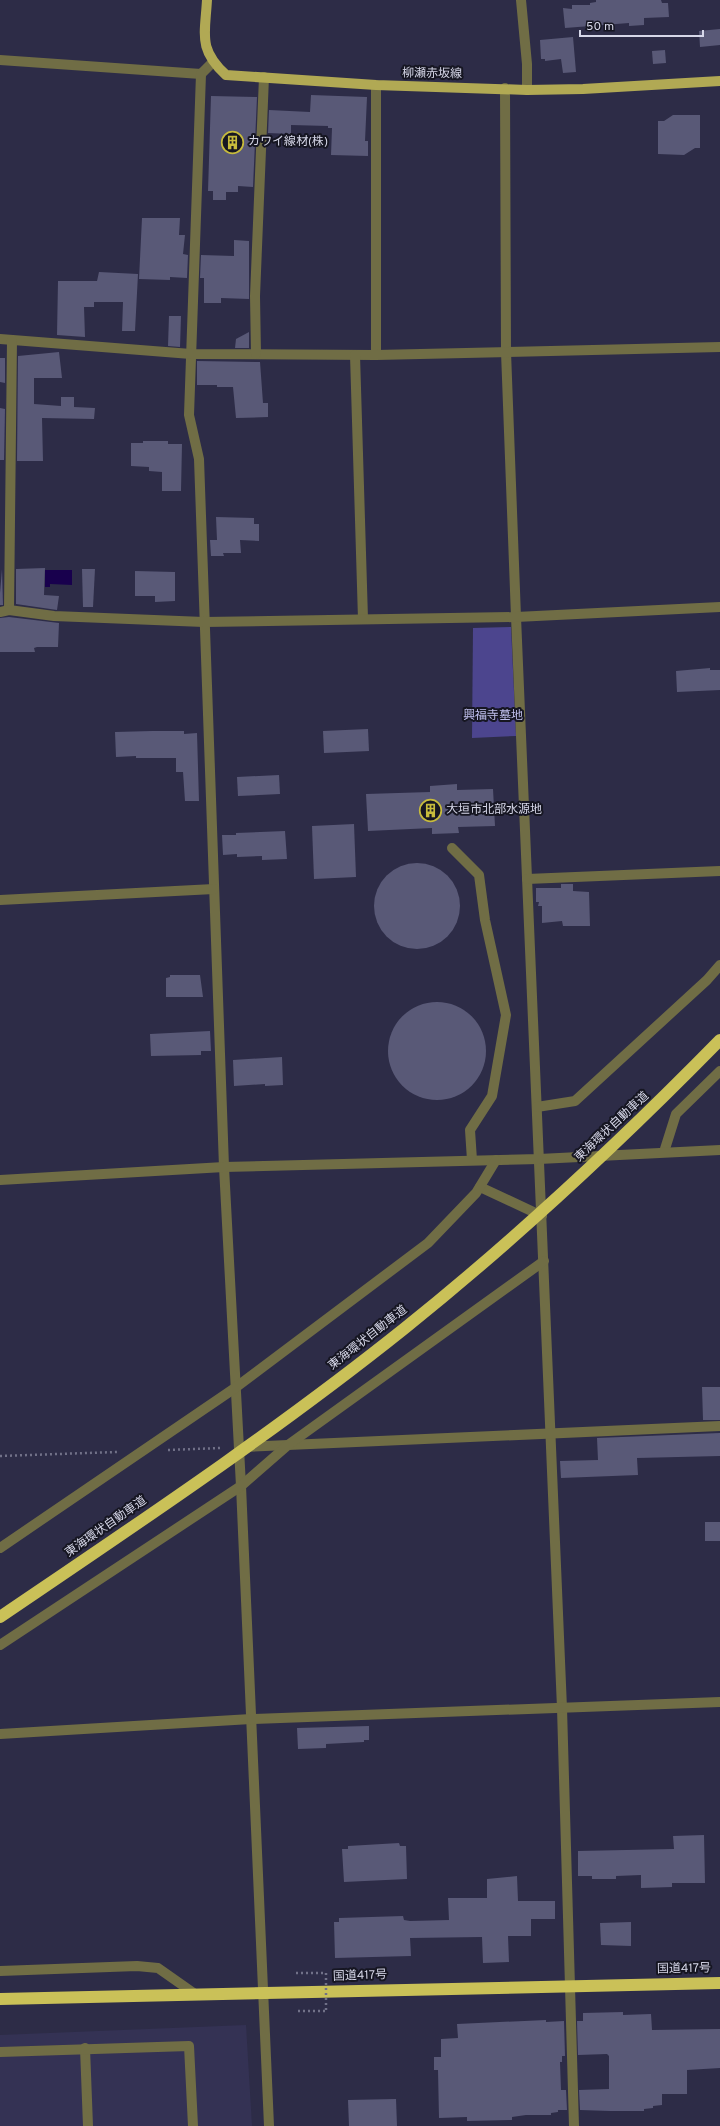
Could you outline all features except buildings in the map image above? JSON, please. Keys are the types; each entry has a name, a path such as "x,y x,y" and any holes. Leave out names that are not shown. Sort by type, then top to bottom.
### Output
{"highway":[{"name":"東海環状自動車道","path":"0,1617 264,1434 404,1328 529,1224 652,1110 720,1040"},
{"name":"国道417号","path":"0,1999 720,1982"}],"main road":[{"name":"柳瀬赤坂線","path":"207,0 205,35 207,53 213,62 226,75 376,85 506,88 527,90 583,89 720,81"}],"street":[{"path":"522,0 527,90"},
{"path":"0,60 201,74"},
{"path":"213,62 201,74 189,415 200,459 204,622 224,1167 252,1719 269,2126"},
{"path":"256,354 255,296 264,77"},
{"path":"376,85 376,355"},
{"path":"506,88 506,352 562,1708 574,2126"},
{"path":"0,339 191,354 376,355 720,347"},
{"path":"12,340 5,611 54,616 204,622 516,617 720,608"},
{"path":"355,355 363,619"},
{"path":"452,848 479,875 485,920 506,1015 492,1096 470,1130 472,1160"},
{"path":"527,879 720,871"},
{"path":"0,900 214,889"},
{"path":"537,1107 575,1101 707,980 720,965"},
{"path":"664,1152 676,1114 720,1071"},
{"path":"0,1180 224,1167 539,1159 720,1150"},
{"path":"0,1548 235,1388 428,1243 480,1187 496,1160"},
{"path":"480,1187 542,1216"},
{"path":"0,1645 240,1486 288,1445 544,1261"},
{"path":"238,1447 551,1432 720,1426"},
{"path":"0,1734 252,1719 720,1702"},
{"path":"0,1971 137,1966 158,1968 196,1994"},
{"path":"0,2052 85,2048 189,2046 193,2126"},
{"path":"85,2048 88,2126"}],"path":[{"path":"296,1973 326,1973 326,2011 298,2011"}],"shaded area":[{"path":"45,570 72,570 72,585 50,584 50,587 45,587"},
{"path":"246,2025 252,2126 0,2126 0,2035"}],"green space":[{"name":"興福寺墓地","path":"511,627 516,736 472,738 473,628"}],"place":[{"name":"カワイ線材(株)","path":"233,142"},
{"name":"大垣市北部水源地","path":"431,810"}]}
